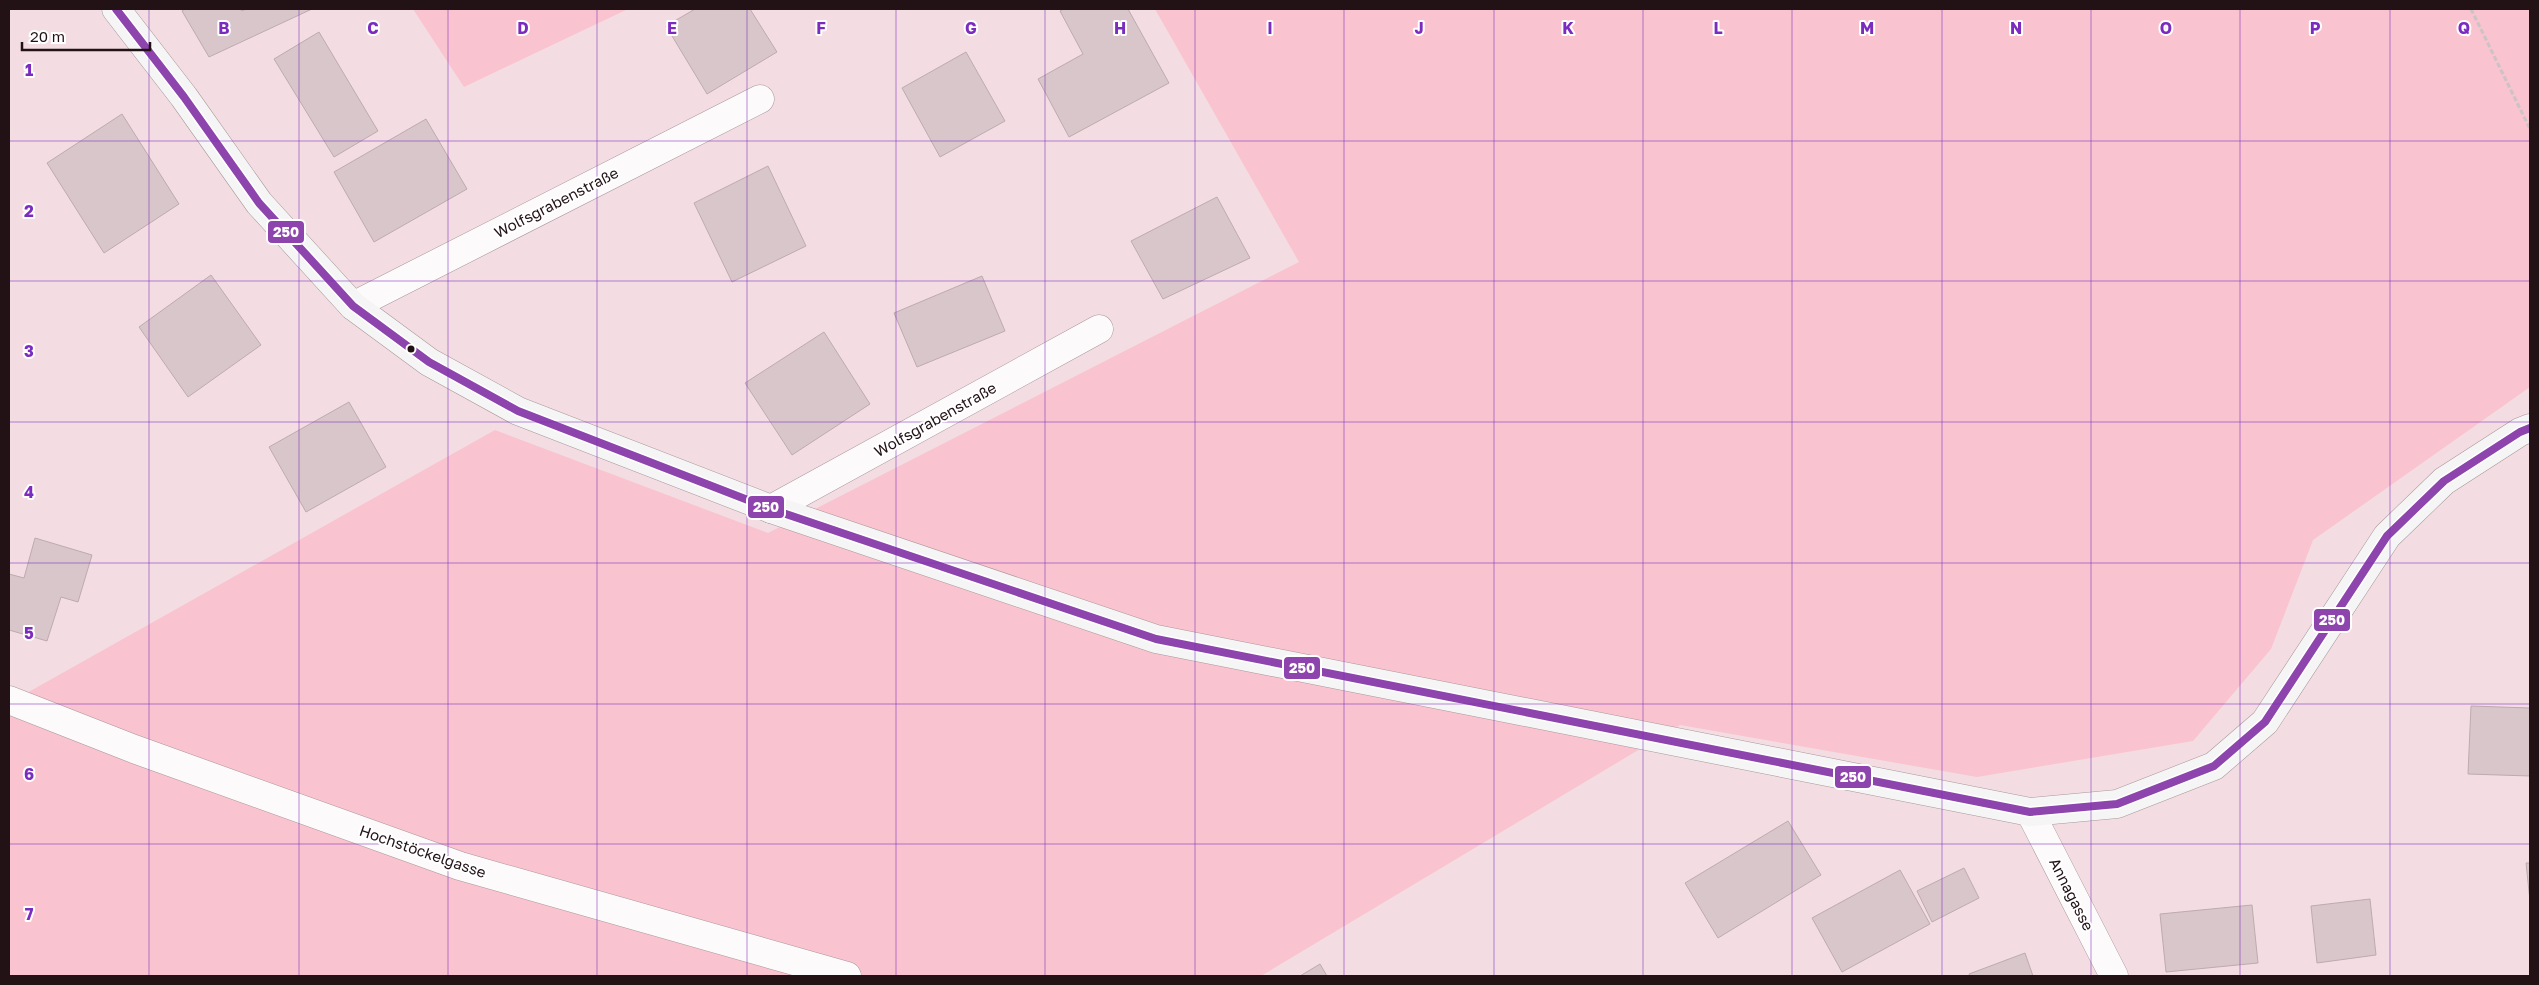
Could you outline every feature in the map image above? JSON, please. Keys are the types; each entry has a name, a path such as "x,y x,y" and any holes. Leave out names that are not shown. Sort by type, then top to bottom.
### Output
{"main road":[{"path":"116,9 184,97 258,203 353,306 428,362 518,411 771,509 1156,639 2030,812 2117,804 2214,766 2265,722 2387,536 2444,480 2520,432 2530,428"}],"street":[{"name":"Wolfsgrabenstraße","path":"353,306 760,98"},
{"name":"Wolfsgrabenstraße","path":"771,509 1099,328"},
{"name":"Hochstöckelgasse","path":"9,700 134,749 460,866 847,976"},
{"name":"Annagasse","path":"2030,812 2114,976"}],"path":[{"path":"2471,9 2530,129"}],"shaded area":[{"path":"413,9 628,9 464,87"},
{"path":"1155,9 2530,9 2530,387 2313,540 2271,649 2193,741 1977,777 1680,725 1261,976 9,976 9,703 495,430 768,533 1299,262"}],"building":[{"path":"185,9 240,9 242,11 246,9 312,9 209,57 182,11"},
{"path":"695,9 750,9 777,52 707,94 666,26"},
{"path":"1064,9 1128,9 1169,83 1069,137 1038,79 1083,54 1060,11"},
{"path":"319,32 378,131 334,157 274,59"},
{"path":"966,52 1005,121 940,157 902,88"},
{"path":"122,114 179,204 104,253 47,163"},
{"path":"426,119 467,189 374,242 334,172"},
{"path":"768,166 806,246 732,282 694,203"},
{"path":"1217,197 1250,258 1163,299 1131,241"},
{"path":"211,275 261,345 188,397 139,327"},
{"path":"982,276 1005,331 917,367 894,313"},
{"path":"824,332 870,404 792,455 745,383"},
{"path":"349,402 386,467 306,512 269,447"},
{"path":"35,538 92,555 78,602 61,597 47,641 9,630 9,574 24,578"},
{"path":"2471,706 2530,708 2530,776 2468,774"},
{"path":"1788,821 1821,875 1718,938 1685,883"},
{"path":"2526,863 2530,863 2530,901"},
{"path":"1964,868 1979,898 1932,922 1917,891"},
{"path":"1900,870 1930,924 1842,972 1812,918"},
{"path":"2370,899 2376,955 2317,963 2311,906"},
{"path":"2252,905 2258,963 2166,972 2160,914"},
{"path":"2025,953 2033,976 1970,976 1969,974"},
{"path":"1320,964 1327,976 1300,976"}],"transit line":[{"name":"250","path":"116,9 184,97 259,203 353,306 429,362 518,411 771,509 1156,639 2030,812 2117,804 2214,766 2265,722 2387,536 2444,481 2520,432 2530,428"}]}
